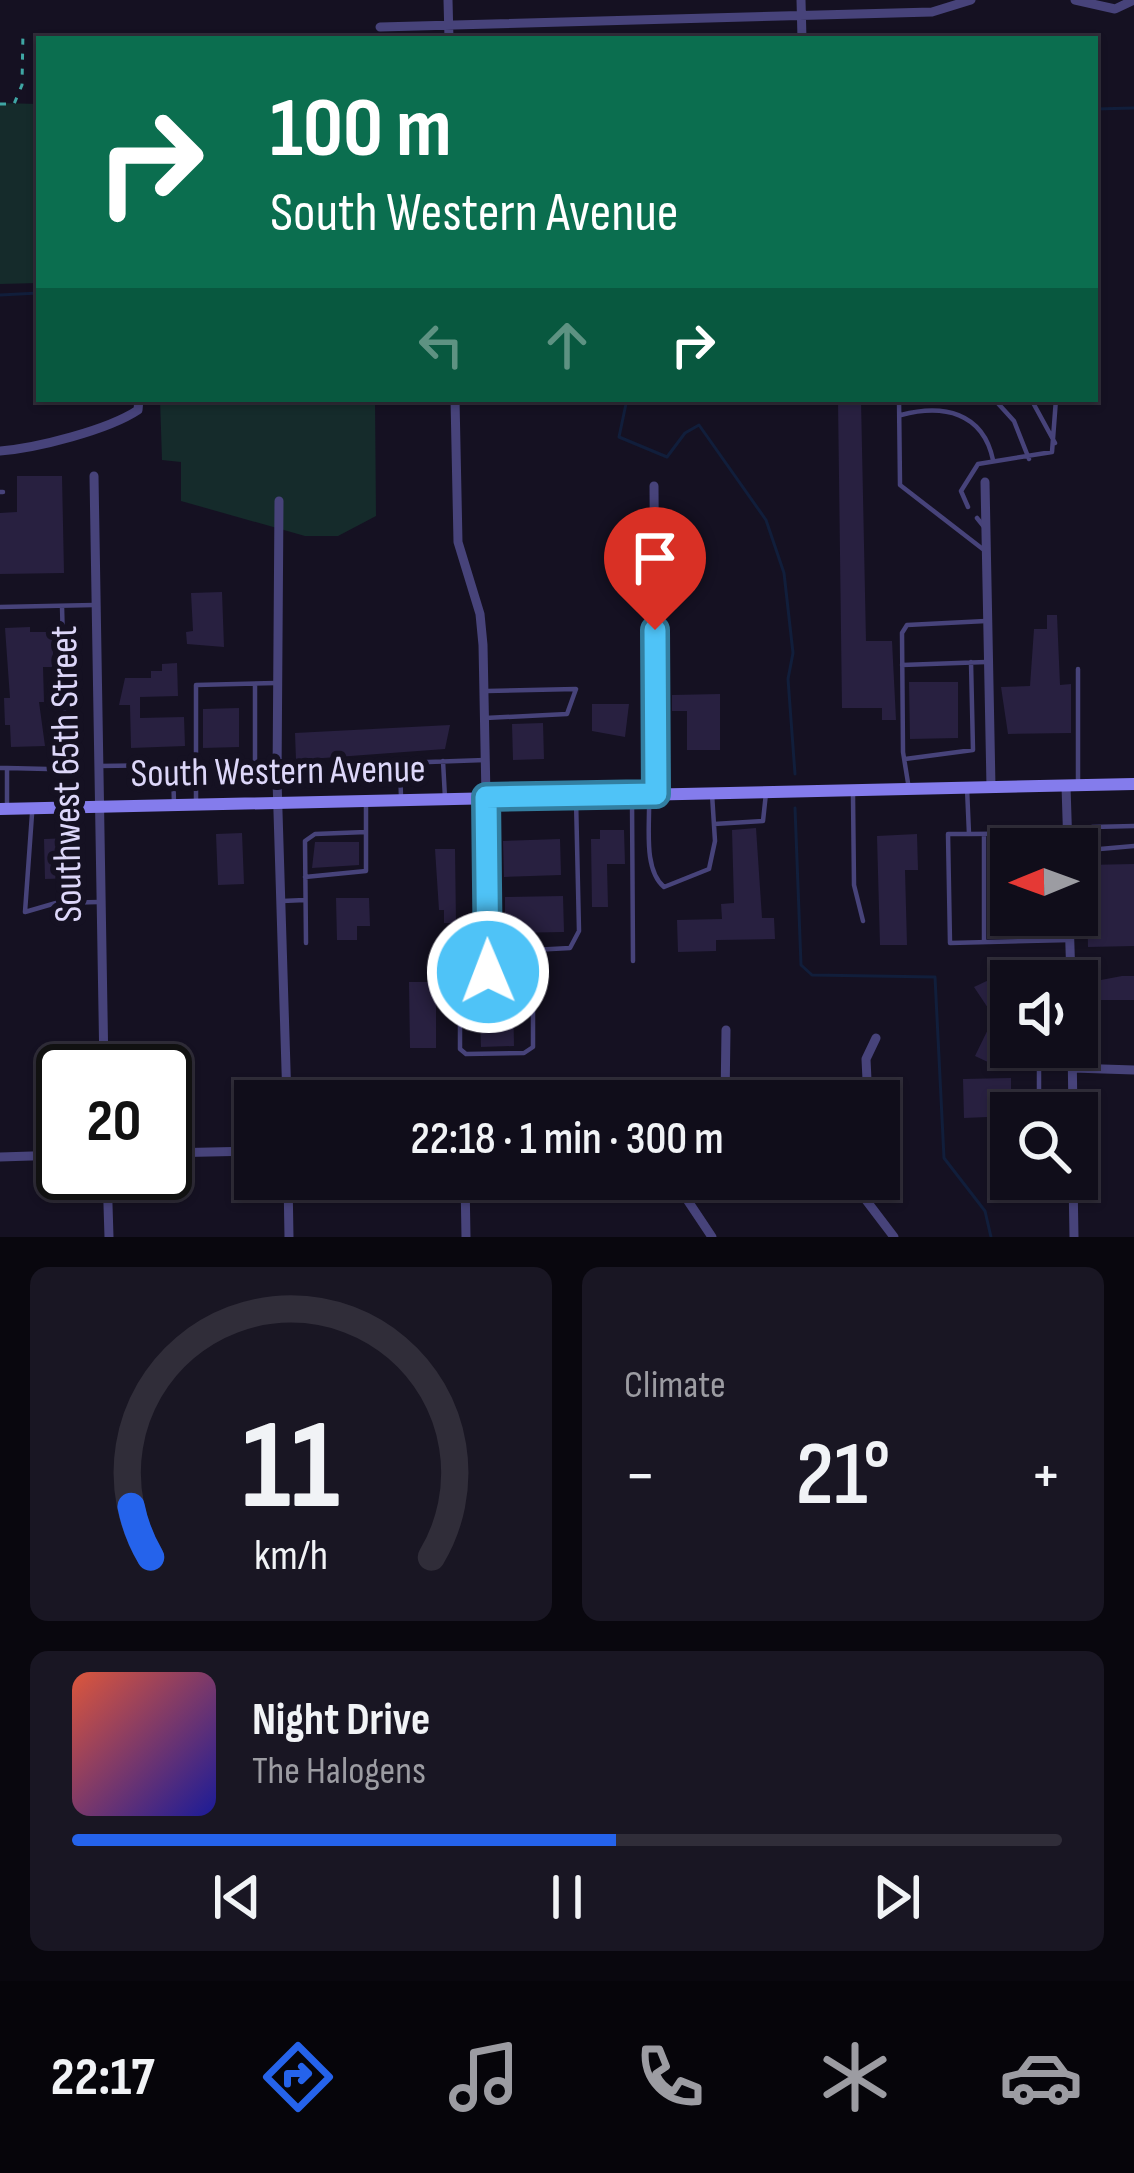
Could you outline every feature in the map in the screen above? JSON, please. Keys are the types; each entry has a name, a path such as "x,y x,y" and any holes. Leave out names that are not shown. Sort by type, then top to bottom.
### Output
{"main road":[{"name":"South Western Avenue","path":"3,809 1134,784"}],"street":[{"path":"448,0 448,36"},
{"path":"638,0 639,18"},
{"path":"801,0 802,36"},
{"path":"380,27 932,13 971,0"},
{"path":"1075,0 1114,9 1134,0"},
{"path":"0,451 39,448 73,432 115,425 138,410 139,402"},
{"path":"455,402 458,542 480,614 486,797"},
{"name":"Southwest 65th Street","path":"94,476 95,766 103,1044"},
{"path":"985,482 981,523 991,788"},
{"path":"652,794 654,486"},
{"path":"279,501 277,763 286,1080"},
{"path":"1068,828 1072,786"},
{"path":"1070,936 1070,960"},
{"path":"725,1080 726,1030"},
{"path":"867,1080 866,1059 876,1038"},
{"path":"1098,1063 1134,1070"},
{"path":"192,1152 234,1151"},
{"path":"0,1156 36,1155"},
{"path":"108,1200 109,1237"},
{"path":"288,1200 289,1237"},
{"path":"465,1200 466,1237"},
{"path":"688,1200 712,1237"},
{"path":"866,1200 894,1237"},
{"path":"1073,1200 1074,1237"}],"lane":[{"path":"898,402 900,485 985,551"},
{"path":"997,402 1014,422 1029,459"},
{"path":"1033,402 1055,443"},
{"path":"968,507 962,491 978,464 1052,452 1056,402"},
{"path":"899,416 926,409 962,416 989,441 993,460"},
{"path":"0,607 94,605"},
{"path":"3,809 3,768 48,769 66,758 62,606"},
{"path":"909,789 902,633 907,625 986,620"},
{"path":"971,662 973,745"},
{"path":"902,665 987,662"},
{"path":"1072,786 1078,669"},
{"path":"196,804 196,686 278,683"},
{"path":"255,684 255,764 277,763"},
{"path":"484,692 576,689 568,714 484,718"},
{"path":"905,759 963,755 973,745 989,743"},
{"path":"401,799 400,763 485,760"},
{"path":"443,761 445,798"},
{"path":"95,766 173,765 174,805"},
{"path":"967,788 969,834"},
{"path":"853,790 854,885 863,921"},
{"path":"714,824 763,821 766,792"},
{"path":"652,794 651,860 655,880 664,887 709,869 712,793"},
{"path":"632,794 633,961"},
{"path":"486,797 488,972 460,999 460,1049 466,1054 524,1053 533,1047 533,950 566,949 578,938 576,795"},
{"path":"305,877 366,871 365,800"},
{"path":"32,808 25,912 56,903 99,902"},
{"path":"1092,828 1134,826"},
{"path":"306,943 307,838 366,832"},
{"path":"990,834 948,834 950,943 1070,940"},
{"path":"984,834 984,942"},
{"path":"1098,846 1134,846"},
{"path":"282,901 305,900"}],"path":[{"path":"0,104 14,104 22,86 23,31"}],"green space":[{"path":"0,103 36,104 36,283 0,284"},
{"path":"160,402 375,402 376,516 338,536 305,536 181,501 181,462 162,460"}],"building":[{"path":"838,402 861,402 866,641 892,641 896,720 882,720 882,708 842,708"},
{"path":"17,476 62,476 64,573 0,574 0,513 17,512"},
{"path":"222,592 224,647 187,644 186,632 193,631 191,593"},
{"path":"1047,615 1057,615 1060,685 1071,684 1071,733 1008,734 1001,687 1030,686 1034,629 1047,629"},
{"path":"30,627 30,632 53,632 53,667 43,667 44,702 39,702 45,746 11,747 10,725 5,725 4,698 10,698 5,628"},
{"path":"177,663 178,696 140,697 140,718 184,717 185,746 131,748 130,705 119,705 125,678 151,678 151,671 162,671 162,664"},
{"path":"909,682 958,682 958,738 910,739"},
{"path":"720,694 720,750 687,750 687,711 672,711 672,695"},
{"path":"592,704 629,704 625,737 592,731"},
{"path":"239,708 239,747 203,748 203,709"},
{"path":"543,723 544,759 513,760 512,724"},
{"path":"450,725 445,749 296,760 295,733"},
{"path":"756,828 762,918 774,918 775,939 716,940 716,951 678,952 677,920 722,919 721,904 734,903 732,830"},
{"path":"600,830 624,830 625,864 607,864 608,907 592,907 591,839 600,839"},
{"path":"242,833 244,884 218,885 216,834"},
{"path":"917,834 918,870 905,870 907,945 880,945 877,836"},
{"path":"74,838 75,878 45,879 44,839"},
{"path":"560,839 561,875 504,877 503,841"},
{"path":"315,842 359,842 359,865 312,868"},
{"path":"435,849 455,849 456,923 444,923 444,910 439,910"},
{"path":"1134,864 1134,946 1088,947 1088,936 1098,936 1098,865"},
{"path":"563,896 564,932 505,933 505,897"},
{"path":"336,898 369,898 370,926 357,926 357,940 337,940"},
{"path":"1134,976 1134,1000 1099,1000 1101,980"},
{"path":"990,979 990,1011 974,987"},
{"path":"409,982 436,982 436,1048 410,1048"},
{"path":"513,993 514,1046 481,1047 479,994"},
{"path":"990,1025 990,1063 975,1056"},
{"path":"1011,1078 1011,1092 990,1092 990,1117 964,1118 963,1079"}],"waterway":[{"path":"1098,109 1134,108"},
{"path":"0,295 36,293"},
{"path":"626,402 619,437 667,457 685,433 699,425 766,520 784,573 793,653 788,679 795,774"},
{"path":"795,808 801,965 812,975 935,977 944,1158 985,1211 991,1237"}],"route":[{"path":"488,972 486,797 656,794 655,630"}]}
